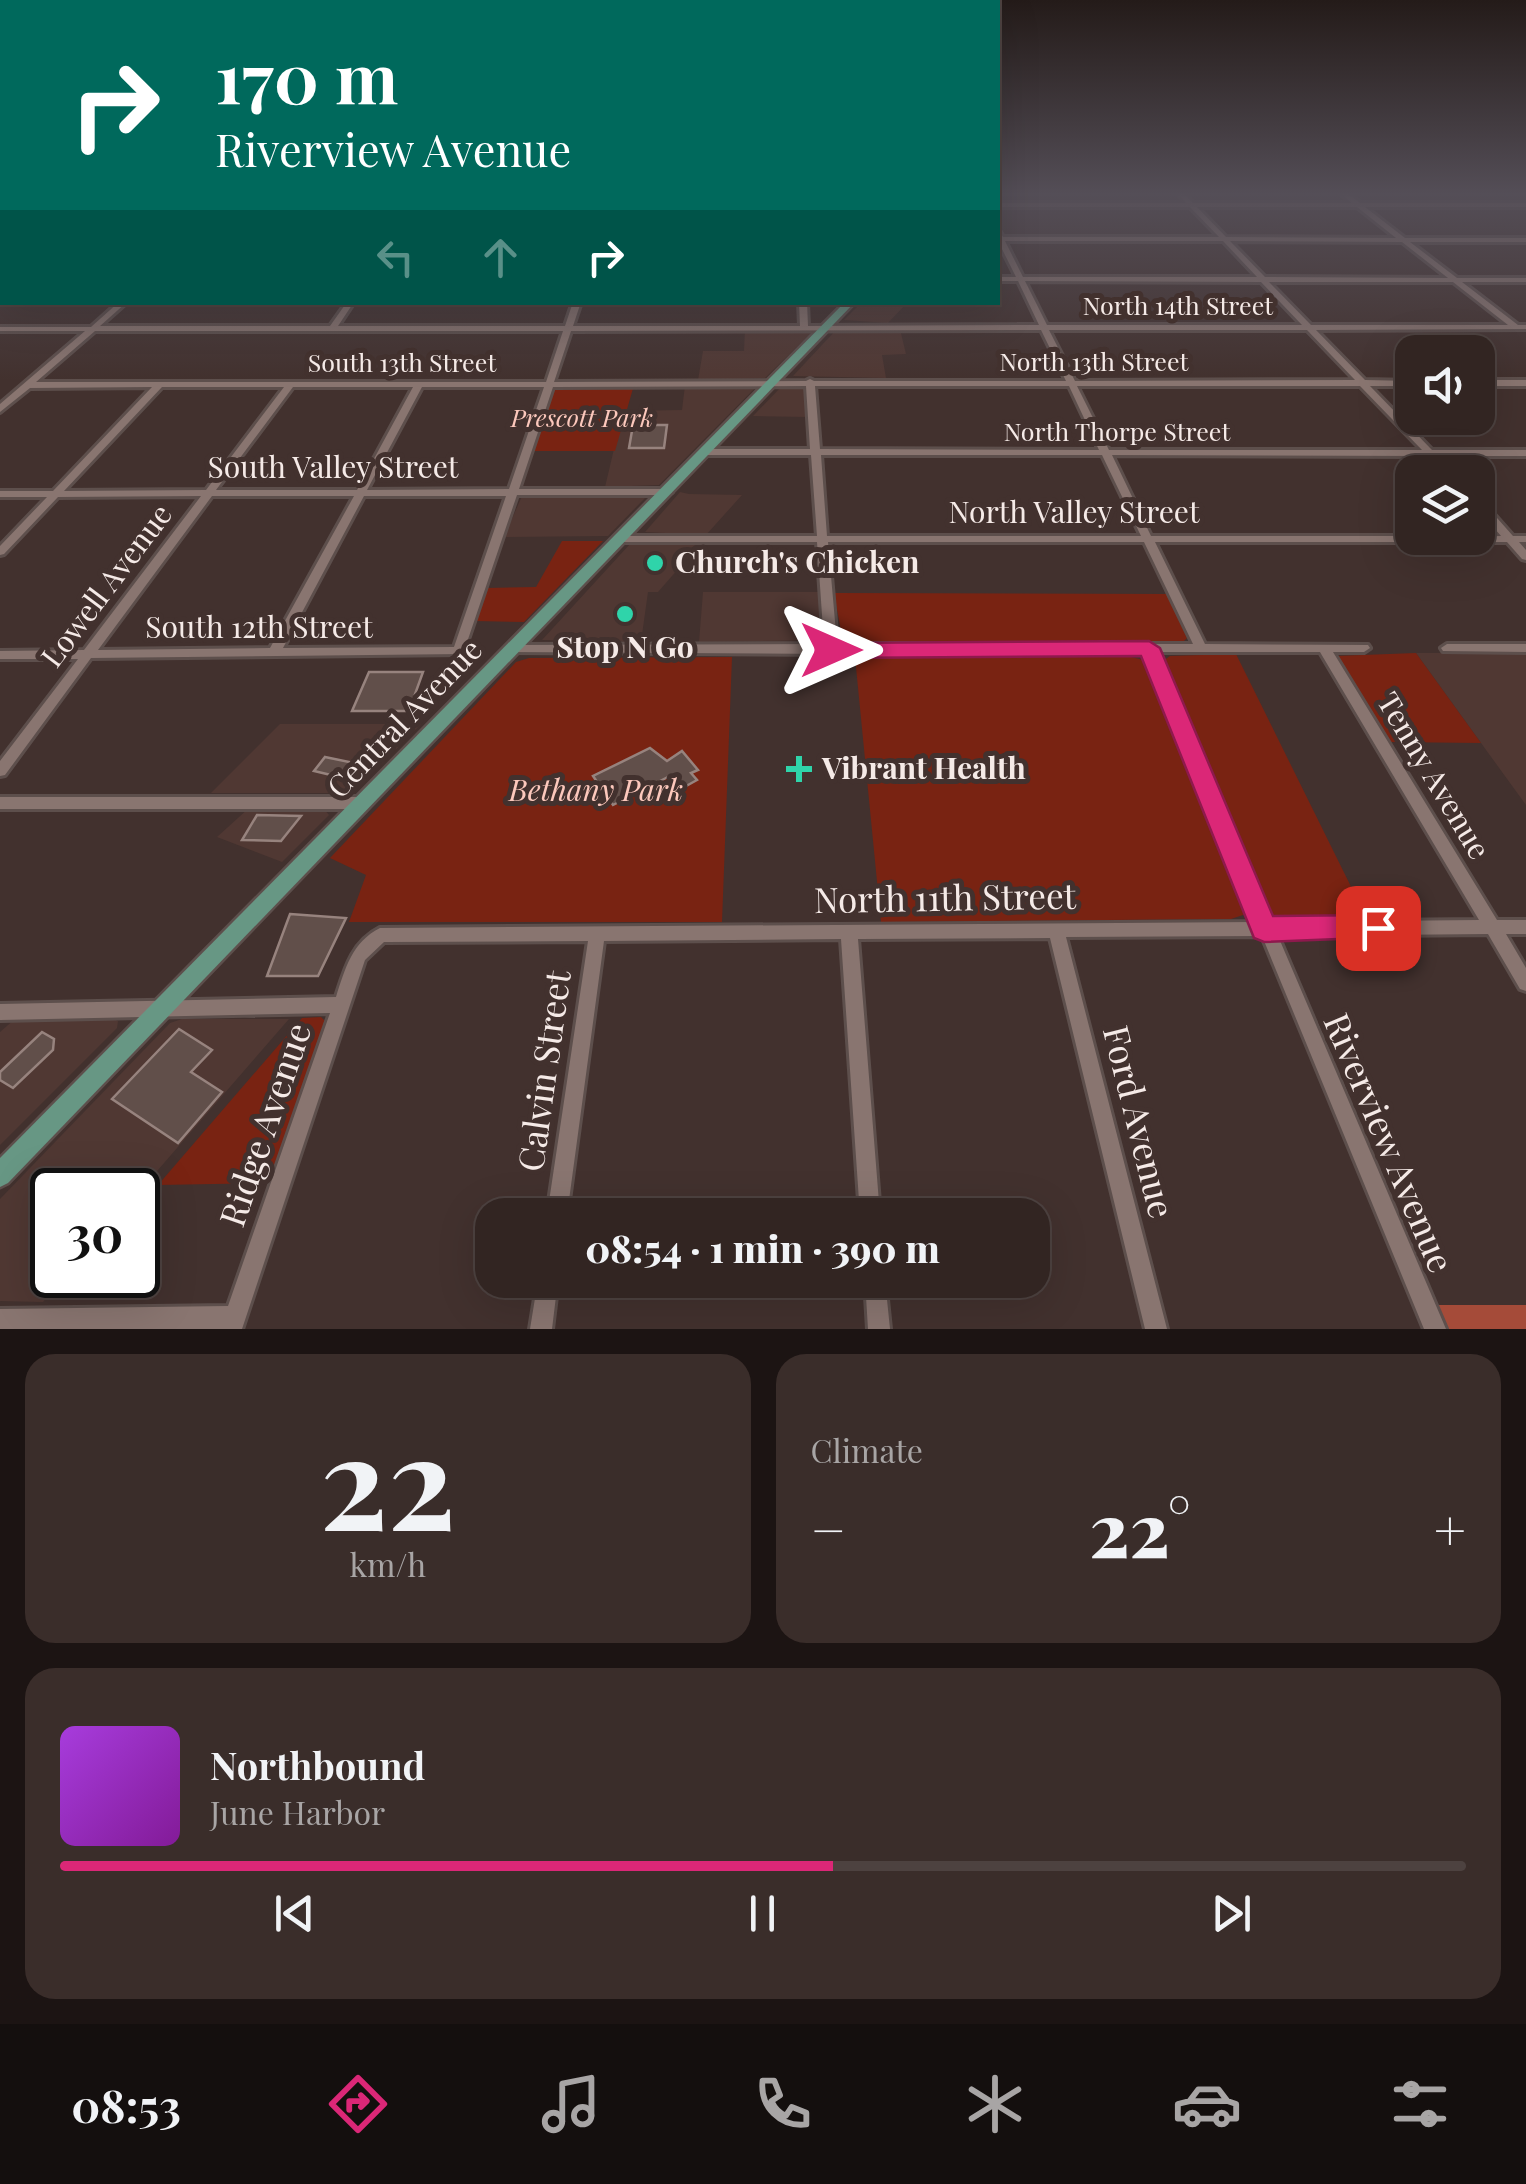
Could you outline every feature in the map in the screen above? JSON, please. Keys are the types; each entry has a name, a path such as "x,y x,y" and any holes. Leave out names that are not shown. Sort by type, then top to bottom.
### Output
{"main road":[{"name":"Central Avenue","path":"0,1175 849,305"}],"street":[{"path":"1009,256 1201,648"},
{"path":"1238,256 1430,453"},
{"path":"1425,256 1523,330"},
{"path":"1000,279 1526,280"},
{"path":"0,409 121,305"},
{"path":"333,328 349,305"},
{"path":"512,492 576,305"},
{"path":"803,305 804,325"},
{"name":"North 14th Street","path":"0,328 831,325 1523,330"},
{"name":"North 13th Street","path":"775,382 1395,383"},
{"name":"South 13th Street","path":"29,384 775,382"},
{"path":"810,382 831,650"},
{"path":"274,653 420,383"},
{"path":"1495,383 1526,383"},
{"path":"0,552 160,384"},
{"name":"Lowell Avenue","path":"0,771 291,384"},
{"name":"North Thorpe Street","path":"708,452 1526,453"},
{"name":"South 12th Street","path":"0,655 459,651 512,492"},
{"name":"South Valley Street","path":"0,494 667,492"},
{"path":"1495,521 1526,557"},
{"name":"North Valley Street","path":"622,538 1526,539"},
{"name":"Riverview Avenue","path":"1149,648 1435,1329"},
{"name":"Tenny Avenue","path":"1324,648 1526,983"},
{"path":"513,649 1364,648"},
{"path":"1447,648 1526,648"},
{"path":"0,803 366,804"},
{"name":"North 11th Street","path":"368,945 380,935 1526,927"},
{"name":"Ford Avenue","path":"1056,931 1156,1329"},
{"path":"849,932 869,1198"},
{"name":"Calvin Street","path":"559,1198 597,936"},
{"name":"Ridge Avenue","path":"233,1323 358,956 368,945"},
{"path":"0,1012 342,1004"},
{"path":"541,1329 545,1298"},
{"path":"876,1298 879,1329"},
{"path":"0,1320 233,1323"}],"shaded area":[{"path":"859,305 905,305 888,323 844,320"},
{"path":"745,328 812,332 765,378 698,380 703,351 744,351"},
{"path":"900,329 906,354 882,355 886,378 793,376 836,330"},
{"path":"685,385 756,387 659,485 605,487 623,411 682,410"},
{"path":"782,386 805,388 808,417 753,416"},
{"path":"680,492 742,495 706,535 645,532"},
{"path":"522,496 645,498 608,536 504,537"},
{"path":"630,544 700,544 658,592 648,592 641,642 542,640"},
{"path":"703,592 819,592 821,640 699,642"},
{"path":"1416,653 1526,653 1526,805 1481,743"},
{"path":"280,724 421,724 364,782 346,793 211,793"},
{"path":"249,808 323,808 329,815 282,862 217,837"},
{"path":"109,1017 118,1021 117,1028 0,1145 0,1032 15,1019"},
{"path":"182,1019 289,1019 160,1168 30,1168 30,1298 46,1298 43,1302 0,1301 0,1199 170,1023"},
{"path":"1434,1305 1526,1305 1526,1329 1445,1329"}],"green space":[{"name":"Prescott Park","path":"634,385 615,451 531,451 552,386"},
{"path":"562,541 603,541 524,622 475,621 487,588 536,587"},
{"path":"834,593 1167,594 1187,638 1183,642 843,642"},
{"path":"1416,653 1481,743 1389,742 1336,656"},
{"path":"1236,654 1368,921 1281,921 1265,912 1163,661 1170,656"},
{"name":"Bethany Park","path":"732,657 722,922 349,922 366,875 330,858 516,662 529,658"},
{"path":"855,657 1144,660 1154,671 1246,914 1231,919 881,922"},
{"path":"321,1017 326,1022 269,1183 160,1185 160,1183 302,1018"}],"building":[{"path":"633,425 667,425 664,448 629,448"},
{"path":"369,672 423,672 409,711 352,711"},
{"path":"650,748 667,761 682,751 698,770 691,773 697,780 679,790 668,777 613,805 593,776"},
{"path":"325,757 359,764 348,779 314,771"},
{"path":"257,815 301,816 281,841 242,840"},
{"path":"290,914 346,918 318,976 267,976"},
{"path":"179,1029 212,1050 191,1072 222,1092 178,1143 112,1099"},
{"path":"42,1032 54,1039 53,1050 13,1088 0,1080 0,1072"}],"place":[{"name":"Church's Chicken","path":"655,563"},
{"name":"Stop N Go","path":"625,614"},
{"name":"Vibrant Health","path":"799,769"}],"route":[{"path":"831,650 1149,648 1264,929 1378,928"}]}
